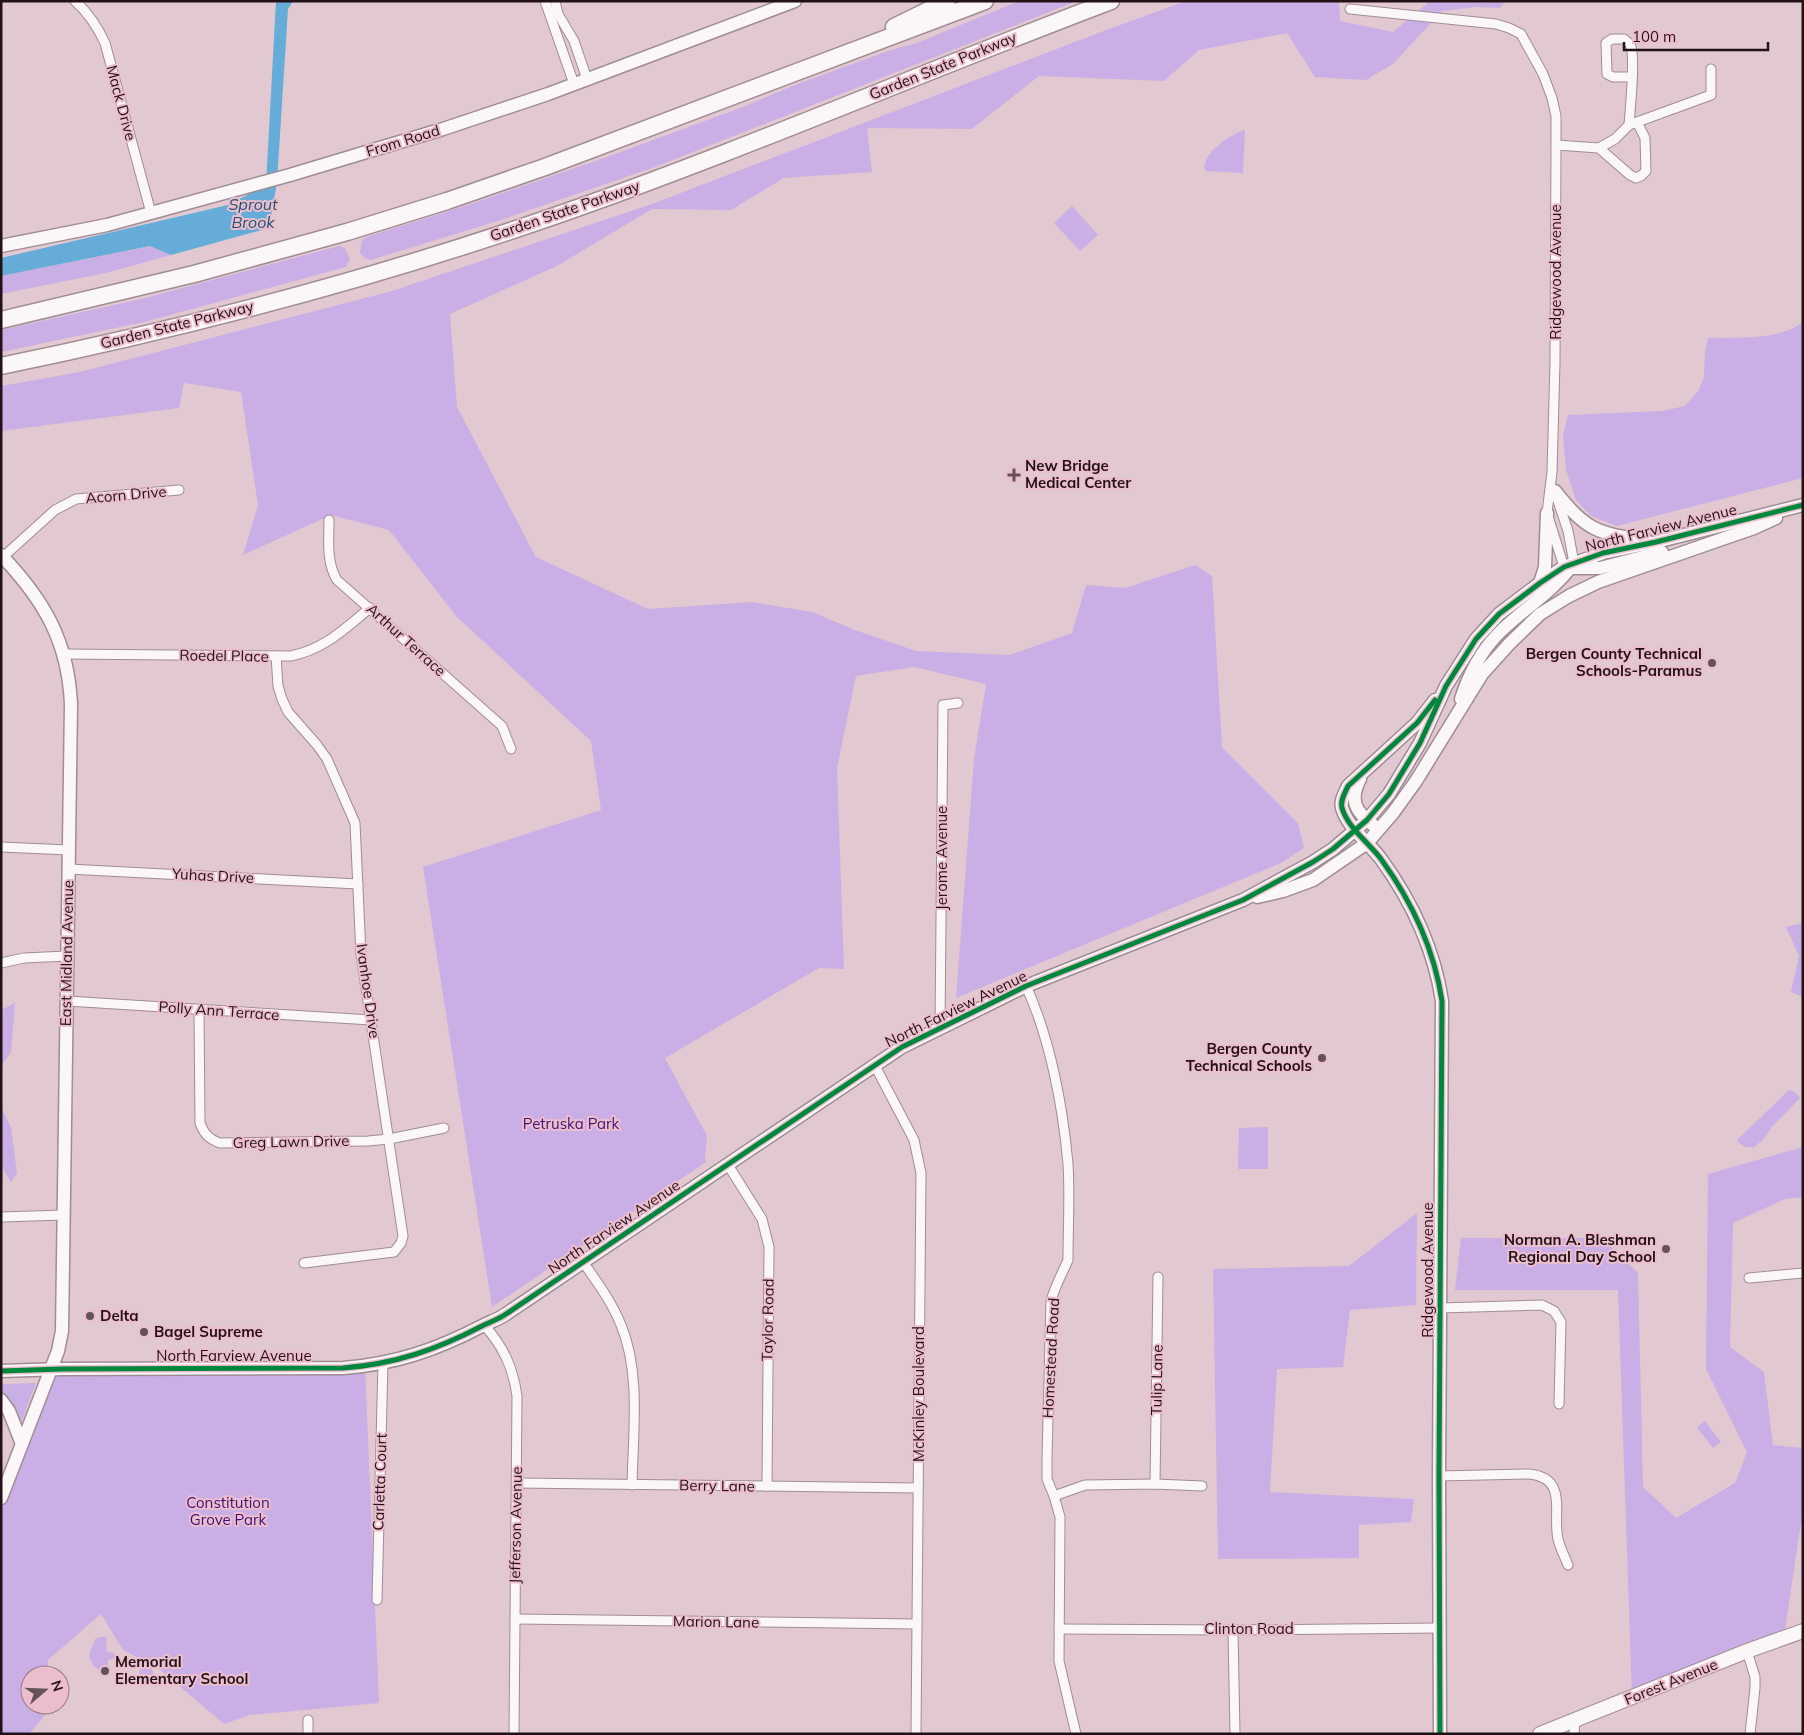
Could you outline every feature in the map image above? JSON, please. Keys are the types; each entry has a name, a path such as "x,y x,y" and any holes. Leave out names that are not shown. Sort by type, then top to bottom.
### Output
{"highway":[{"path":"841,56 911,17 947,1"},
{"path":"1,320 212,270 447,201 545,167 985,1"},
{"name":"Garden State Parkway","path":"1,366 258,306 360,278 511,231 668,175 1111,1"}],"main road":[{"name":"Forest Avenue","path":"1540,1734 1575,1727 1748,1651 1803,1631"}],"street":[{"name":"Mack Drive","path":"74,1 85,10 105,43 151,213"},
{"path":"545,1 574,84"},
{"path":"555,1 558,14 574,41 587,79"},
{"name":"From Road","path":"1,246 70,233 151,213 259,184 443,129 574,84 795,1"},
{"name":"Ridgewood Avenue","path":"1350,9 1496,24 1510,28 1521,34 1543,74 1552,98 1556,116 1555,347 1552,472 1547,513 1569,566"},
{"path":"1599,148 1630,176 1636,178 1646,171 1646,138 1633,124 1632,53 1630,44 1624,39 1612,39 1606,43 1607,74 1613,77 1632,77"},
{"path":"1556,145 1599,148 1615,139 1633,124 1711,95 1711,70"},
{"name":"Ridgewood Avenue","path":"1552,472 1555,491 1568,531 1569,566"},
{"name":"Acorn Drive","path":"2,556 55,510 76,499 179,490"},
{"path":"1555,491 1572,512 1593,529 1614,536 1656,542"},
{"name":"North Farview Avenue","path":"1,1371 343,1368 383,1363 414,1356 444,1345 502,1317 874,1064 902,1047 1026,986 1242,900 1313,862 1356,831 1389,794 1420,743 1446,686 1482,633 1499,614 1540,583 1569,566 1603,553 1656,542 1803,505"},
{"name":"North Farview Avenue","path":"1242,900 1283,891 1313,880 1368,843 1416,781 1482,674 1510,642 1540,614 1569,596 1598,582 1754,528 1803,505"},
{"path":"1540,583 1545,567 1547,513"},
{"name":"Arthur Terrace","path":"329,520 329,558 335,577 502,726 511,750"},
{"path":"1453,721 1466,684 1477,662 1496,636 1543,597 1569,566 1600,568 1754,528"},
{"name":"East Midland Avenue","path":"1,1498 58,1351 62,1332 70,704 68,674 54,630 36,595 2,556"},
{"name":"Roedel Place","path":"63,654 291,656 317,648 326,643 370,608"},
{"name":"Ivanhoe Drive","path":"276,656 278,686 282,699 288,712 318,745 327,759 351,812 357,836 361,956 403,1236 394,1252 304,1263"},
{"path":"1379,829 1359,812 1354,802 1355,789 1362,774 1417,723 1446,686"},
{"name":"Jerome Avenue","path":"940,1027 943,705 958,703"},
{"name":"Ridgewood Avenue","path":"1362,774 1348,786 1342,798 1342,807 1356,831 1368,843 1408,901 1421,926 1436,968 1441,993 1443,1043 1439,1476 1440,1734"},
{"path":"1,847 69,850"},
{"name":"Yuhas Drive","path":"68,869 358,884"},
{"path":"1,963 24,958 67,956"},
{"name":"Homestead Road","path":"1026,986 1047,1042 1060,1107 1068,1166 1068,1260 1056,1284 1051,1301 1047,1479 1060,1517 1061,1529 1059,1661 1076,1734"},
{"name":"Polly Ann Terrace","path":"67,1001 371,1020"},
{"name":"Greg Lawn Drive","path":"199,1009 200,1123 202,1130 212,1140 220,1143 368,1141 389,1139 444,1128"},
{"name":"McKinley Boulevard","path":"874,1064 914,1140 921,1173 916,1734"},
{"name":"Taylor Road","path":"728,1165 762,1220 769,1247 767,1486"},
{"path":"1,1217 64,1215"},
{"path":"583,1262 612,1306 628,1344 633,1383 632,1485"},
{"path":"1750,1278 1803,1273"},
{"name":"Tulip Lane","path":"1155,1484 1158,1277"},
{"path":"1440,1308 1542,1305 1554,1311 1561,1322 1559,1404"},
{"name":"Jefferson Avenue","path":"484,1325 496,1338 504,1351 515,1381 517,1396 514,1734"},
{"name":"Carletta Court","path":"377,1600 383,1363"},
{"path":"1,1400 9,1411 22,1444"},
{"path":"1439,1476 1541,1475 1554,1489 1557,1500 1558,1539 1568,1565"},
{"name":"Berry Lane","path":"517,1483 918,1488"},
{"path":"1054,1496 1085,1485 1155,1484 1202,1486"},
{"name":"Marion Lane","path":"515,1619 917,1624"},
{"name":"Clinton Road","path":"1059,1629 1440,1628"},
{"path":"1233,1630 1235,1734"},
{"path":"1748,1651 1756,1688 1750,1734"},
{"path":"308,1720 308,1734"}],"green space":[{"path":"1019,1 1077,1 655,167 501,220 371,260 364,258 360,253 362,240 369,236 474,203 621,152 740,108 795,85 891,50 917,43"},
{"name":"Petruska Park","path":"1186,1 1339,1 1340,21 1393,32 1430,1 1505,1 1500,8 1476,7 1442,11 1393,64 1366,80 1315,77 1287,33 1199,50 1164,81 1039,76 972,129 867,128 872,172 784,178 731,210 652,209 557,266 450,314 457,407 536,557 648,609 752,602 812,612 855,630 916,651 1010,655 1072,633 1086,585 1125,588 1195,565 1212,576 1222,747 1298,823 1304,848 1281,863 956,998 974,759 986,684 914,667 856,676 837,768 844,969 819,968 665,1058 707,1136 706,1162 492,1307 423,867 601,810 591,741 457,617 389,530 331,515 243,555 258,505 241,392 184,383 179,408 1,431 1,386 80,372 392,291 652,204"},
{"path":"1245,130 1243,173 1205,171 1207,158 1212,152 1225,140"},
{"path":"1072,206 1098,235 1080,251 1054,223"},
{"path":"151,246 171,255 106,273 1,294 1,276"},
{"path":"339,246 345,248 350,259 346,267 144,322 1,352 1,330 141,299"},
{"path":"1803,322 1803,478 1617,526 1591,516 1576,500 1566,470 1563,435 1568,415 1662,411 1685,406 1699,390 1704,376 1705,351 1708,338 1744,338 1770,335 1793,328"},
{"path":"1803,923 1803,997 1791,992 1799,956 1786,927"},
{"path":"15,1003 11,1052 2,1065 2,1109 11,1127 17,1173 11,1182 1,1166 1,1010"},
{"path":"1789,1090 1795,1092 1800,1098 1755,1147 1743,1146 1737,1140"},
{"path":"1268,1127 1268,1169 1238,1169 1239,1128"},
{"path":"1803,1147 1803,1197 1785,1199 1733,1223 1730,1347 1764,1372 1773,1445 1803,1448 1803,1509 1784,1637 1632,1697 1618,1290 1455,1290 1461,1238 1602,1238 1638,1273 1643,1487 1676,1518 1735,1483 1747,1452 1706,1369 1708,1174"},
{"path":"1417,1213 1416,1305 1350,1310 1343,1367 1277,1369 1270,1492 1414,1499 1411,1522 1359,1525 1359,1558 1218,1559 1213,1269 1349,1266"},
{"name":"Constitution Grove Park","path":"365,1366 379,1703 250,1715 224,1724 158,1668 123,1650 101,1614 48,1660 48,1665 20,1665 20,1715 45,1715 29,1734 1,1734 1,1498 51,1370"},
{"path":"36,1383 21,1423 14,1408 1,1391 1,1384"},
{"path":"1705,1421 1721,1442 1713,1448 1697,1427"},
{"path":"106,1637 107,1652 115,1653 115,1658 108,1660 108,1672 100,1671 95,1667 89,1655 95,1639"},
{"path":"143,1666 149,1666 153,1673 149,1680 143,1680 139,1676 139,1670"}],"water":[{"name":"Sprout Brook","path":"276,1 293,1 288,9 277,182 269,228 171,255 150,246 1,276 1,258 228,205 266,185"}],"cycle path":[{"path":"1,1371 343,1368 380,1363 432,1349 497,1319 902,1047 1026,986 1243,900 1333,849 1367,820 1389,794 1420,743 1446,686 1476,639 1499,614 1564,567 1603,553 1656,542 1803,505"},
{"path":"1435,700 1417,723 1348,786 1343,797 1342,808 1349,822 1381,859 1412,909 1428,944 1442,1001 1439,1476 1440,1734"}],"place":[{"name":"New Bridge Medical Center","path":"1014,475"},
{"name":"Bergen County Technical Schools-Paramus","path":"1712,663"},
{"name":"Bergen County Technical Schools","path":"1322,1058"},
{"name":"Norman A. Bleshman Regional Day School","path":"1666,1249"},
{"name":"Delta","path":"90,1316"},
{"name":"Bagel Supreme","path":"144,1332"},
{"name":"Memorial Elementary School","path":"105,1671"}]}
